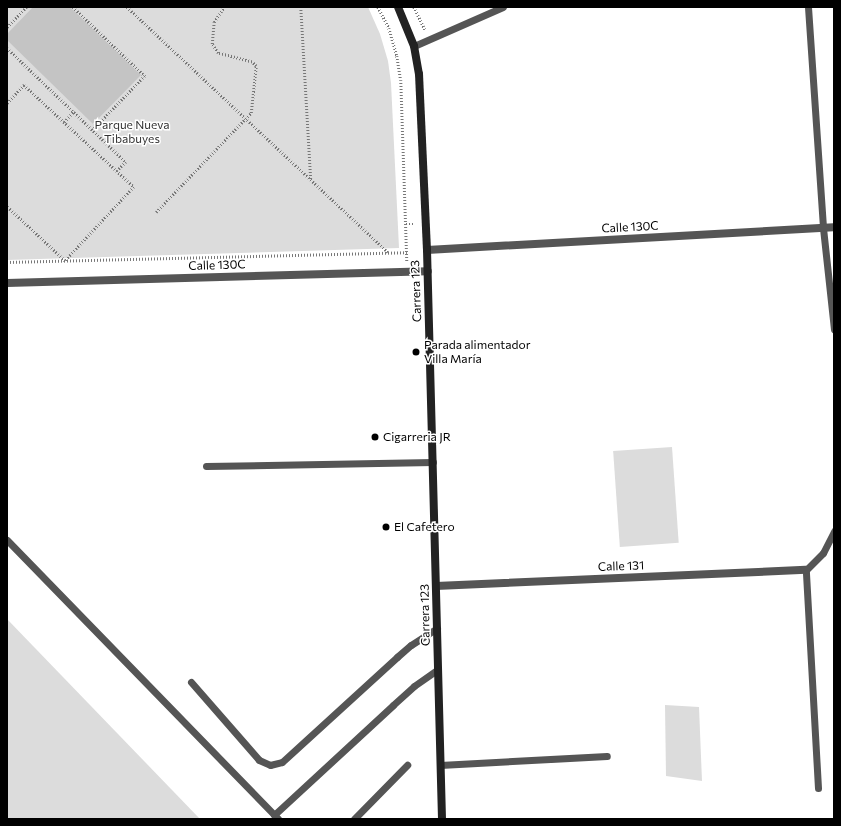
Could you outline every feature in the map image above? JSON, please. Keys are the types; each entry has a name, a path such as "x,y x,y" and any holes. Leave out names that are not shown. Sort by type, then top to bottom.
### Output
{"street":[{"name":"Carrera 123","path":"398,7 414,46 419,74 428,271 442,819"},
{"name":"Calle 130C","path":"427,250 833,227"},
{"name":"Calle 130C","path":"7,283 428,271"},
{"name":"Calle 131","path":"436,586 806,570"}],"lane":[{"path":"414,46 503,7"},
{"path":"808,7 824,228 834,330"},
{"path":"206,466 433,462"},
{"path":"818,788 806,570 823,553 834,531"},
{"path":"7,540 276,817 392,705 414,686 438,669"},
{"path":"191,682 259,760 270,765 282,762 397,657 411,645 437,628"},
{"path":"440,765 607,756"},
{"path":"354,819 407,765"}],"path":[{"path":"7,27 26,7"},
{"path":"73,7 145,76 93,130"},
{"path":"127,7 388,253"},
{"path":"156,212 252,110 257,68 252,62 218,53 213,48 214,22 224,7"},
{"path":"301,7 311,180"},
{"path":"378,7 391,35 397,56 401,80 407,271"},
{"path":"414,7 430,39"},
{"path":"7,48 126,162 117,171"},
{"path":"7,103 24,85 134,187 65,260"},
{"path":"64,122 74,112"},
{"path":"7,207 65,260"},
{"path":"7,262 407,252"}],"green space":[{"name":"Parque Nueva Tibabuyes","path":"7,7 368,7 380,34 388,61 391,83 399,248 7,260"},
{"path":"672,447 679,543 620,547 613,451"},
{"path":"7,619 200,819 7,819"},
{"path":"665,705 699,707 702,781 666,776"}],"building":[{"path":"33,7 70,7 141,75 93,124 7,40 7,34"}],"place":[{"name":"Parada alimentador Villa María","path":"416,352"},
{"name":"Cigarreria JR","path":"375,437"},
{"name":"El Cafetero","path":"386,527"}]}
